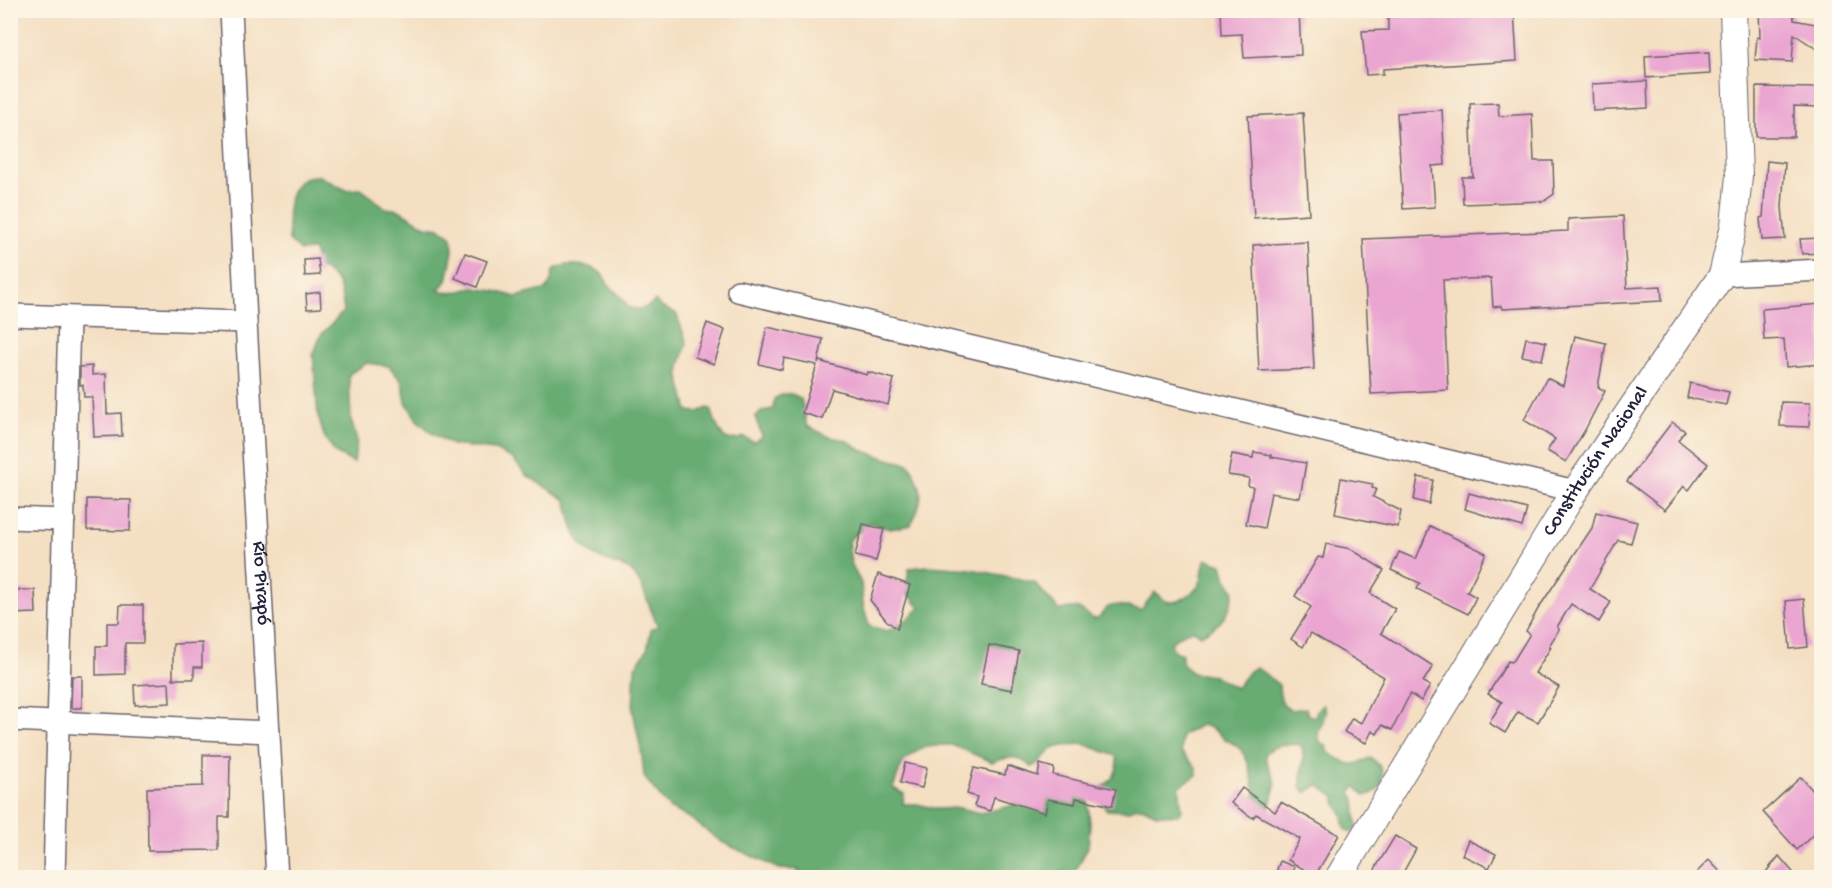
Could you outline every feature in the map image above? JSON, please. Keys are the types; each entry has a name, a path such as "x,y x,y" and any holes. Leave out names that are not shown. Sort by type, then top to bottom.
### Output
{"street":[{"name":"Río Pirapó","path":"231,10 277,878"},
{"name":"Constitución Nacional","path":"1338,878 1575,491 1722,275 1734,225 1738,176 1733,10"},
{"path":"1722,275 1821,270"},
{"path":"738,291 1575,491"},
{"path":"10,315 246,322"},
{"path":"54,878 69,316"},
{"path":"10,518 64,520"},
{"path":"10,720 268,732"}],"green space":[{"path":"319,176 346,190 361,189 386,208 399,210 425,226 440,228 452,237 453,251 447,281 438,290 452,293 473,288 516,297 547,289 553,271 563,266 578,265 592,268 602,274 628,307 643,308 655,301 663,308 676,313 687,343 679,376 688,411 698,412 711,409 721,434 725,437 736,439 744,437 754,442 762,436 755,417 763,411 773,409 774,399 781,395 791,394 801,399 807,426 830,437 846,440 861,450 909,464 918,481 921,494 911,525 890,529 869,523 848,541 851,563 861,583 863,604 869,626 888,631 905,621 920,608 906,591 909,568 929,566 971,569 1034,582 1060,611 1075,608 1094,619 1116,605 1141,610 1155,592 1166,601 1181,600 1199,585 1207,559 1222,564 1226,579 1234,590 1224,618 1200,635 1194,630 1177,637 1171,645 1175,651 1182,654 1182,662 1192,673 1214,676 1236,688 1249,671 1256,667 1279,685 1281,700 1288,709 1306,708 1308,715 1315,717 1317,710 1323,705 1326,712 1318,734 1320,742 1326,746 1330,754 1349,764 1356,764 1370,758 1380,767 1382,773 1381,784 1372,793 1365,796 1355,786 1351,792 1355,799 1357,828 1351,833 1346,830 1336,798 1318,785 1306,793 1301,788 1303,750 1301,745 1282,745 1266,753 1266,760 1276,782 1268,812 1257,809 1252,776 1242,751 1213,730 1200,725 1182,736 1181,752 1196,767 1197,775 1179,787 1182,809 1178,815 1156,814 1142,807 1128,811 1107,810 1095,792 1113,777 1117,768 1116,756 1081,743 1053,749 1031,767 1013,757 992,762 952,745 922,748 903,762 893,788 904,794 903,804 917,804 937,809 959,808 981,813 1011,806 1026,792 1070,789 1088,802 1090,825 1088,847 1076,870 1056,874 1049,878 797,877 799,870 779,869 722,842 688,817 669,808 644,777 633,710 635,667 647,650 651,629 658,626 644,591 632,572 599,558 583,546 574,532 566,500 526,475 513,459 495,450 452,445 433,434 417,420 406,402 402,382 389,366 367,363 349,374 351,420 357,440 354,463 335,453 324,436 318,416 313,355 321,335 344,311 335,279 317,266 314,250 300,251 289,241 288,225 288,206 293,190 305,178"}],"building":[{"path":"1221,10 1299,10 1301,55 1244,58 1242,34 1222,35"},
{"path":"1424,10 1514,10 1517,61 1383,69 1383,74 1366,75 1362,31 1388,30 1388,17 1424,15"},
{"path":"1759,10 1793,10 1794,20 1821,25 1821,52 1794,34 1792,62 1755,60 1757,37 1760,38"},
{"path":"1709,52 1710,74 1646,78 1645,56"},
{"path":"1647,81 1648,108 1593,111 1592,84"},
{"path":"1756,87 1819,88 1818,107 1794,106 1794,137 1756,137"},
{"path":"1498,103 1499,116 1532,114 1534,161 1553,161 1554,194 1544,201 1463,204 1462,177 1473,177 1470,104"},
{"path":"1442,110 1445,165 1432,166 1435,207 1403,209 1397,113"},
{"path":"1303,113 1309,214 1254,218 1248,116"},
{"path":"1767,161 1785,163 1782,207 1785,239 1762,240 1760,218 1763,217"},
{"path":"1623,216 1627,288 1661,286 1662,301 1502,309 1501,306 1493,307 1491,278 1443,280 1448,390 1371,394 1363,239 1568,231 1568,219"},
{"path":"1821,238 1821,253 1802,254 1800,239"},
{"path":"1308,242 1314,369 1259,371 1253,245"},
{"path":"465,253 487,261 477,287 455,278"},
{"path":"318,259 320,275 305,276 304,260"},
{"path":"320,292 321,308 307,309 306,294"},
{"path":"1821,304 1821,364 1786,367 1784,339 1764,340 1762,309"},
{"path":"707,323 725,330 714,364 695,357"},
{"path":"767,327 823,339 818,363 819,361 867,375 868,372 894,379 888,405 832,389 822,419 802,413 817,365 784,358 782,370 759,364"},
{"path":"1575,336 1606,343 1598,387 1605,391 1566,462 1547,451 1555,439 1524,420 1547,378 1563,386"},
{"path":"1526,338 1546,342 1542,360 1522,356"},
{"path":"92,366 92,375 106,374 107,414 121,413 122,436 94,437 92,397 84,397 83,385 80,385 80,367"},
{"path":"1690,383 1729,392 1726,405 1687,398"},
{"path":"1781,402 1810,403 1809,427 1780,426"},
{"path":"1672,422 1685,431 1678,440 1708,464 1689,490 1684,486 1665,510 1627,481"},
{"path":"1254,452 1306,463 1300,498 1271,493 1264,528 1246,524 1253,487 1248,486 1249,478 1228,475 1232,454 1253,458"},
{"path":"1418,477 1433,480 1429,504 1414,500"},
{"path":"1341,478 1373,484 1372,488 1376,489 1373,497 1401,511 1398,527 1335,514"},
{"path":"1469,493 1527,509 1522,527 1465,509"},
{"path":"87,499 131,500 130,531 87,530"},
{"path":"1596,512 1637,522 1631,543 1618,540 1590,589 1611,602 1599,622 1571,604 1557,627 1559,629 1549,646 1551,647 1535,673 1559,687 1538,722 1518,712 1505,733 1489,723 1502,702 1488,694 1508,661 1514,660 1530,634 1526,631 1592,528"},
{"path":"863,524 884,529 876,561 855,556"},
{"path":"1430,526 1486,553 1467,592 1476,597 1468,614 1417,589 1420,583 1391,570 1399,552 1416,559"},
{"path":"1326,544 1351,549 1384,570 1370,593 1395,609 1381,633 1433,666 1423,682 1430,686 1421,701 1410,694 1392,730 1382,725 1377,734 1372,731 1366,743 1344,732 1352,718 1361,723 1384,677 1311,633 1303,647 1291,639 1311,607 1295,596 1318,557 1323,558"},
{"path":"878,574 910,585 897,629 886,620 870,600"},
{"path":"10,590 35,590 36,613 10,614"},
{"path":"1804,599 1808,647 1790,649 1786,601"},
{"path":"120,605 143,605 143,643 125,643 125,674 96,675 96,646 107,646 107,623 119,623"},
{"path":"202,643 202,667 194,667 194,679 173,679 173,644"},
{"path":"989,645 1019,651 1012,690 981,684"},
{"path":"72,676 82,676 82,708 71,708"},
{"path":"169,683 170,703 135,705 134,685"},
{"path":"203,755 230,755 229,817 219,817 219,850 148,851 147,788 203,786"},
{"path":"905,763 927,768 922,788 900,783"},
{"path":"1040,764 1054,768 1053,775 1116,789 1112,806 1076,798 1075,804 1048,799 1045,813 994,797 990,811 974,806 977,797 967,794 974,768 1005,775 1007,766 1038,776"},
{"path":"1801,777 1821,800 1821,827 1797,850 1763,812"},
{"path":"1242,788 1275,812 1281,802 1339,835 1315,876 1288,860 1300,839 1256,814 1253,818 1231,803"},
{"path":"1395,836 1416,849 1400,878 1372,878 1376,867"},
{"path":"1468,840 1496,854 1489,868 1462,855"},
{"path":"1779,856 1798,878 1761,878"},
{"path":"1709,860 1726,878 1691,878"},
{"path":"1280,861 1295,867 1291,878 1274,878"}]}
